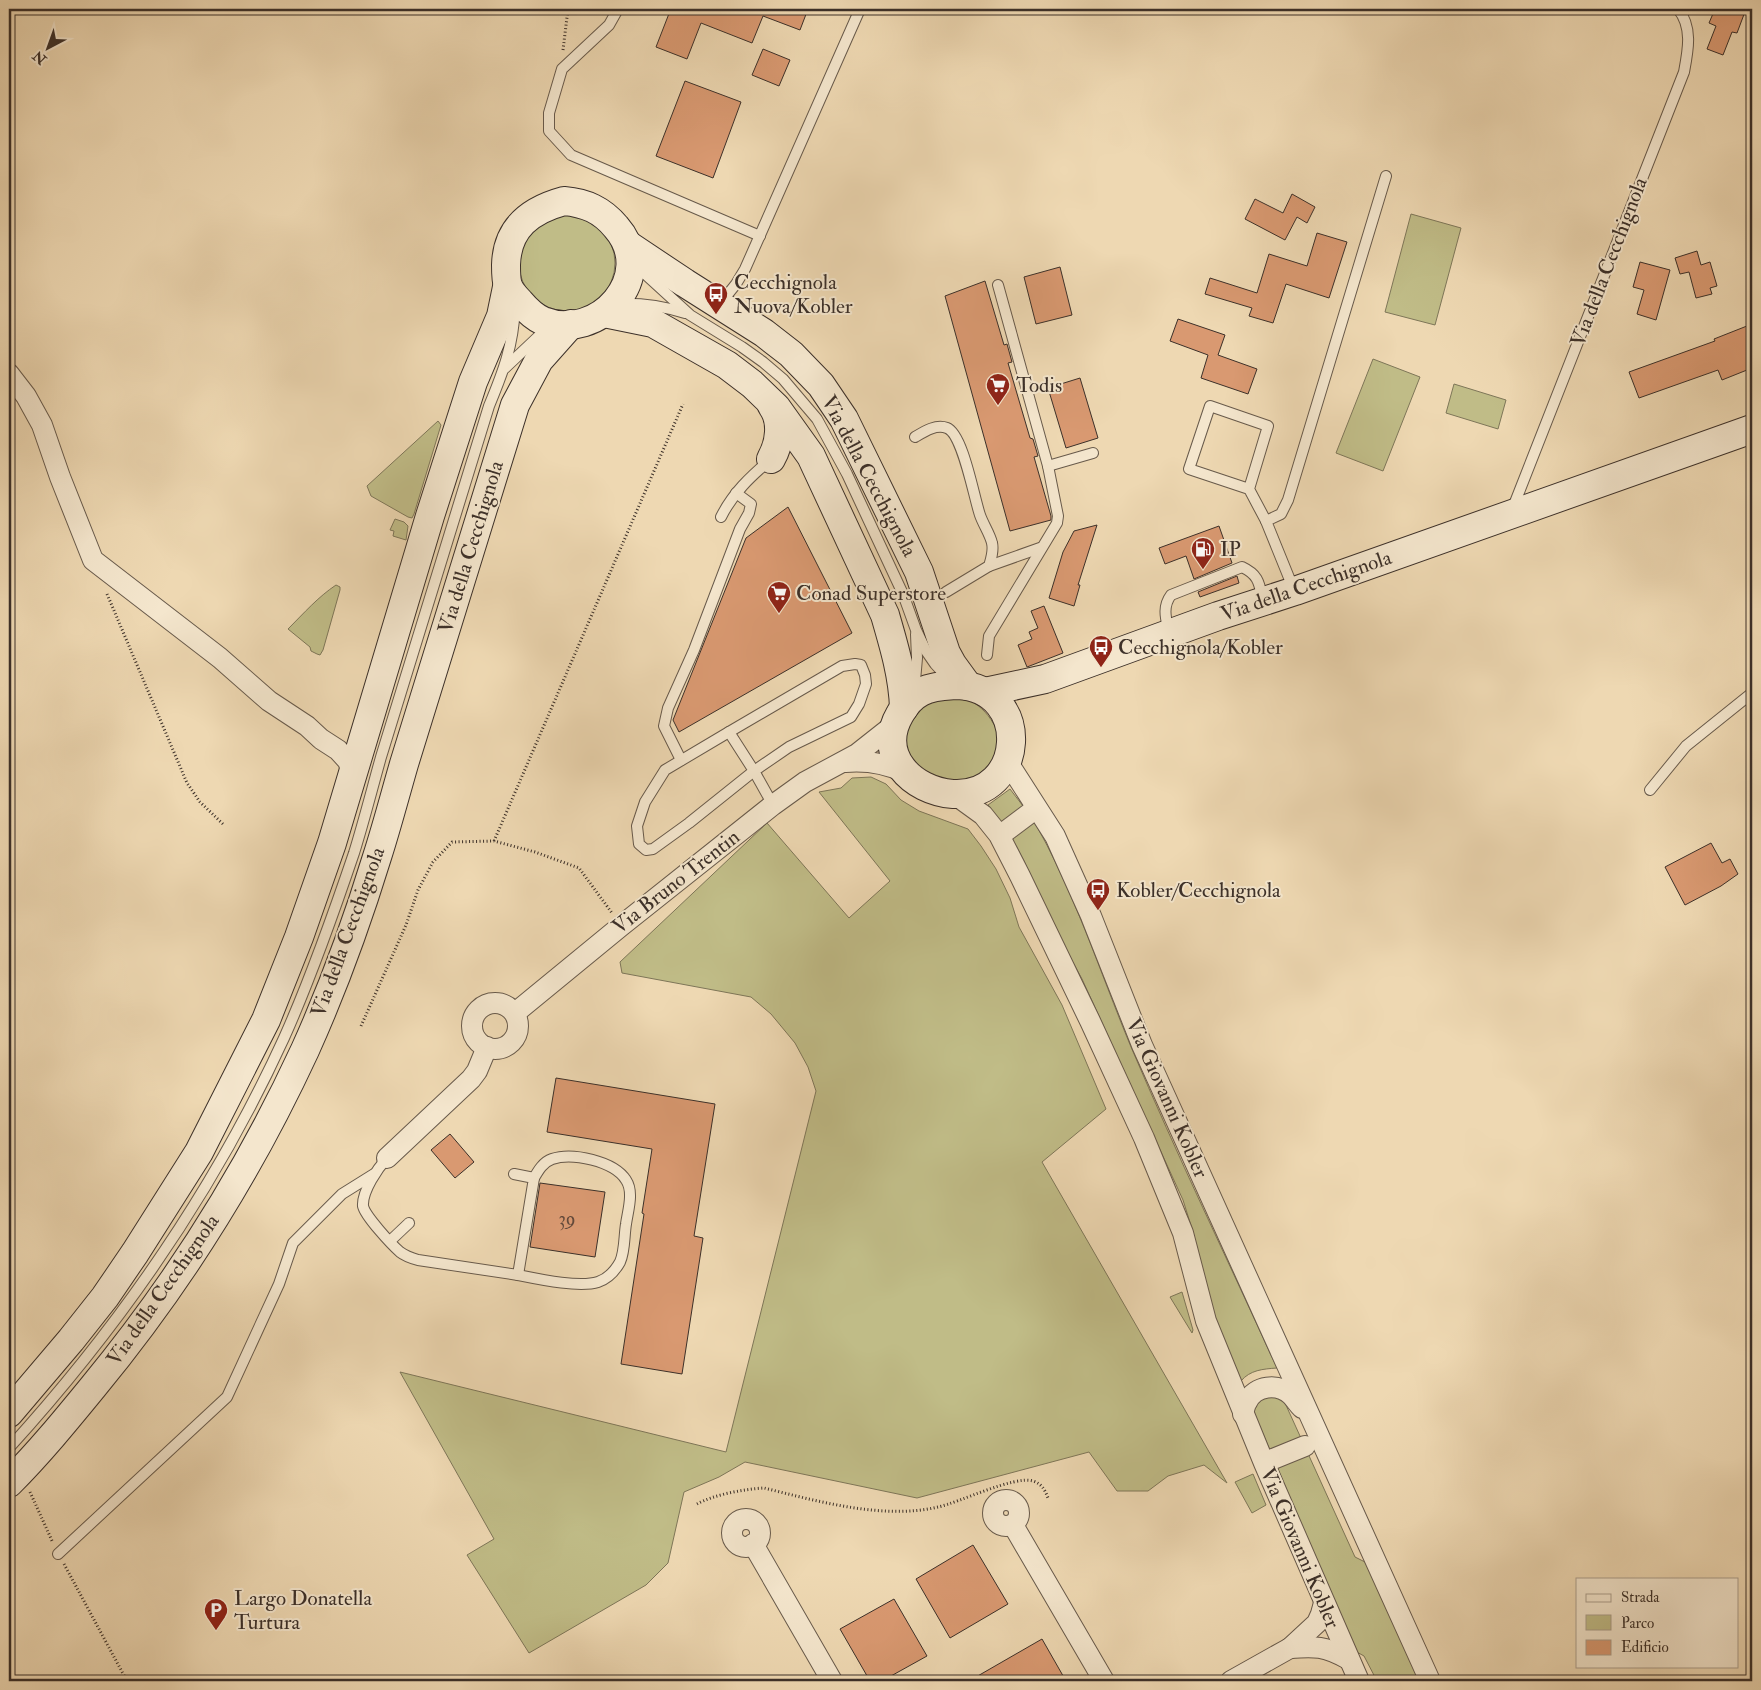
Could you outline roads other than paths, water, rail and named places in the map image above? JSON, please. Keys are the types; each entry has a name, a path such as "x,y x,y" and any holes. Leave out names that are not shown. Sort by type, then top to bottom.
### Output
{"street":[{"path":"564,200 581,203 597,210 612,221 621,232 630,250 630,274 625,289 609,308 592,319 565,325 542,321 531,313 511,292 506,252 512,235 534,212 548,205 564,200"},
{"name":"Via della Cecchignola","path":"630,250 720,305 777,343 804,366 821,385 844,419 919,572 926,624 970,688 1045,679 1263,600 1295,591 1752,429"},
{"name":"Via della Cecchignola","path":"10,1411 72,1340 105,1297 199,1152 266,1020 318,881 430,516 474,382 511,292"},
{"name":"Via della Cecchignola","path":"609,308 653,322 727,365 776,406 795,431 811,456 845,527 846,545 842,565 856,570 870,582 885,615 903,685 904,710"},
{"name":"Via della Cecchignola","path":"13,1467 72,1413 118,1358 198,1246 268,1125 302,1056 342,959 377,858 515,405 539,360 565,325"},
{"path":"9,374 17,395 42,425 60,477 93,560 213,653 269,700 338,750 348,761 351,770 349,784"},
{"path":"764,395 776,411 778,419 779,442 771,458 800,458 820,476"},
{"path":"919,572 926,581 946,592 938,608 926,624"},
{"name":"Via della Cecchignola","path":"1011,729 1018,711 1045,679"},
{"path":"930,688 970,688 995,700 1001,708 1011,729 1011,748 1007,761 997,776 987,785 965,794 945,793 925,786 904,772 895,758 892,733 904,710 930,688"},
{"name":"Via Bruno Trentin","path":"515,1013 773,805 815,776 843,762 870,745 904,710"},
{"path":"307,726 342,739 356,737 362,732 367,723"},
{"name":"Via Bruno Trentin","path":"843,762 868,761 882,763 904,772"},
{"name":"Via Giovanni Kobler","path":"1007,761 1046,821 1059,845 1091,916 1142,1045 1312,1443 1430,1681"},
{"name":"Via Giovanni Kobler","path":"954,794 983,815 999,835 1090,1020 1144,1138 1182,1233 1206,1321 1243,1414 1359,1681"},
{"path":"1006,831 1030,813"},
{"path":"499,1002 508,1006 515,1013 518,1022 518,1032 514,1040 506,1046 496,1049 487,1048 473,1034 472,1024 474,1015 480,1008 489,1003 499,1002"},
{"path":"387,1158 471,1079 477,1071 487,1048"},
{"name":"Via Giovanni Kobler","path":"1243,1414 1248,1400 1257,1391 1268,1387 1277,1387 1290,1394 1302,1408 1312,1443"},
{"path":"1273,1459 1312,1443"},
{"path":"1013,1525 1104,1681"},
{"path":"753,1544 832,1681"},
{"path":"1231,1681 1290,1648 1317,1623 1324,1603"},
{"path":"1290,1648 1314,1646 1333,1650 1348,1659"}],"lane":[{"path":"618,9 609,24 562,69 549,112 549,131 572,155 760,236"},
{"path":"720,305 736,284 760,236 860,9"},
{"name":"Via della Cecchignola","path":"1510,515 1684,72 1688,50 1688,31 1678,9"},
{"path":"1266,521 1281,514 1288,500 1386,176"},
{"name":"Via della Cecchignola","path":"630,250 644,273 690,315 763,362 783,379 817,419 847,474 903,594 926,624 904,710"},
{"path":"987,655 989,636 1056,523 1058,516 1048,466 998,285"},
{"name":"Via della Cecchignola","path":"13,1467 87,1358 155,1266 200,1195 242,1122 284,1038 323,943 354,851 489,406 504,369 514,332 511,292"},
{"name":"Via della Cecchignola","path":"609,308 641,303 669,308 690,315"},
{"name":"Via della Cecchignola","path":"504,369 541,334 565,325"},
{"path":"1249,488 1188,469 1210,406 1268,426 1249,488 1266,521 1295,591"},
{"path":"915,437 937,426 949,429 955,435 967,466 980,514 992,543 989,566"},
{"path":"1048,466 1093,453"},
{"path":"721,518 736,493 771,458"},
{"path":"681,760 664,726 668,708 694,650 740,529 749,513 751,504 736,493"},
{"path":"946,592 989,566 1040,548"},
{"path":"1169,634 1165,616 1166,602 1171,595 1242,567 1251,571 1258,579 1263,600"},
{"path":"855,664 861,666 866,684 859,704 851,716 789,747 754,771 653,849 646,850 639,844 637,826 645,802 665,770 730,732 842,666 855,664"},
{"path":"1650,790 1686,746 1752,693"},
{"path":"730,732 773,805"},
{"path":"387,1158 374,1174 364,1199 364,1209 390,1241 405,1255 418,1260 518,1275 572,1283 596,1282 604,1279 614,1270 622,1257 630,1194 627,1182 622,1175 596,1161 583,1158 551,1159 545,1163 534,1178 518,1275"},
{"path":"58,1554 227,1397 279,1284 293,1243 342,1194 355,1184 374,1174"},
{"path":"514,1174 534,1178"},
{"path":"390,1241 409,1223"}],"place":[{"name":"Cecchignola Nuova/Kobler","path":"716,315"},
{"name":"Todis","path":"998,406"},
{"name":"IP","path":"1203,570"},
{"name":"Conad Superstore","path":"779,614"},
{"name":"Cecchignola/Kobler","path":"1101,668"},
{"name":"Kobler/Cecchignola","path":"1098,911"},
{"name":"Largo Donatella Turtura","path":"216,1631"}]}
